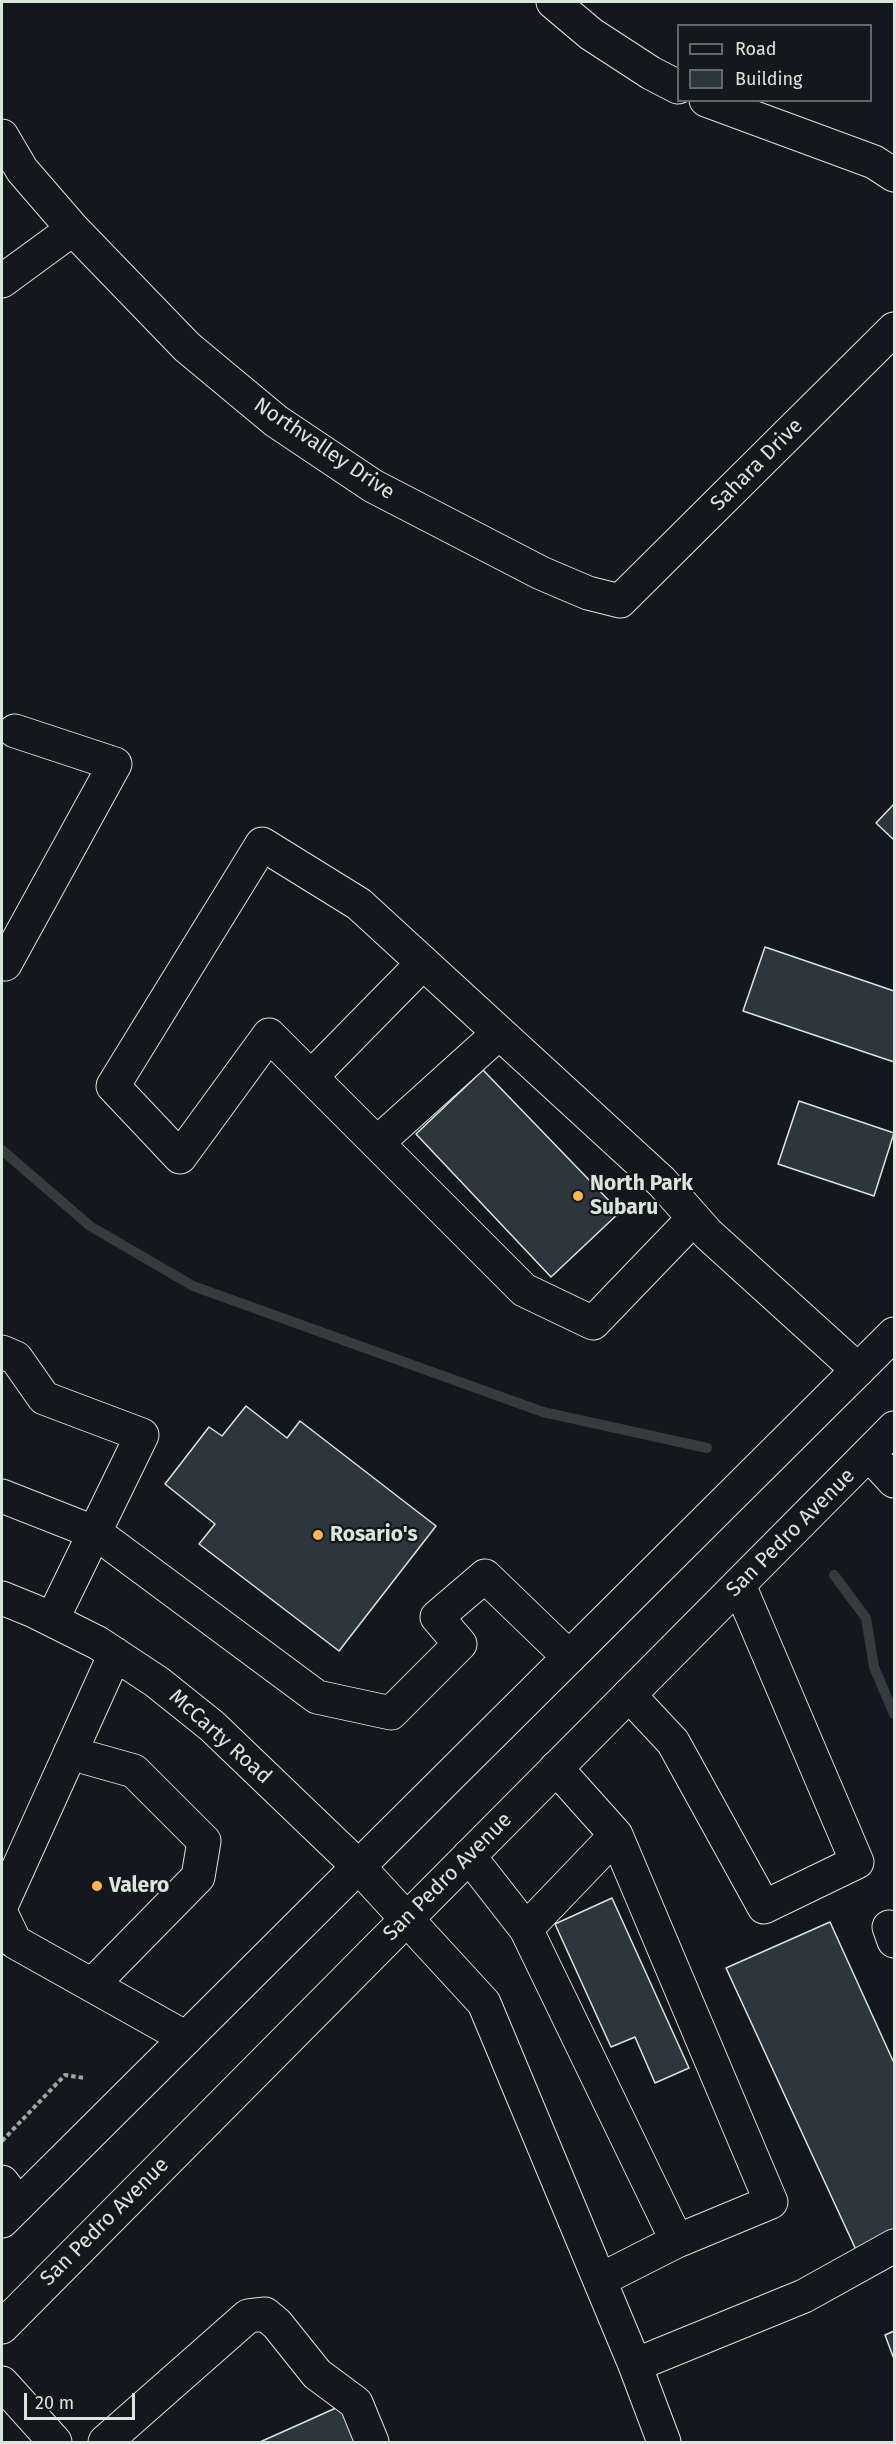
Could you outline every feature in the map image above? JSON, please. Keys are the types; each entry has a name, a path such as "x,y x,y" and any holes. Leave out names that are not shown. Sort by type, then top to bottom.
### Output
{"main road":[{"path":"554,2 591,34 651,73 677,86"},
{"path":"711,102 874,162 894,175"},
{"name":"Northvalley Drive","path":"2,136 22,170 73,229 187,347 286,428 373,486 541,573 588,593 620,600"},
{"path":"2,281 73,229"},
{"name":"Sahara Drive","path":"620,600 894,329"},
{"path":"2,962 5,964 116,764 6,736"},
{"path":"694,1218 593,1323 524,1290 269,1035 180,1157 113,1086 262,844 359,904 662,1182 694,1218 858,1370"},
{"path":"311,1077 423,963"},
{"path":"377,1143 499,1033"},
{"path":"7,2202 186,2038 894,1334"},
{"path":"2,1352 16,1358 44,1398 142,1435 52,1620"},
{"name":"San Pedro Avenue","path":"2,2327 894,1428"},
{"path":"869,1454 894,1481"},
{"path":"2,1496 96,1533 317,1697 391,1713 460,1644 437,1617 485,1576 569,1657"},
{"path":"629,1695 673,1742 764,1907 857,1862 739,1585"},
{"name":"McCarty Road","path":"2,1598 52,1620 114,1654 157,1682 212,1726 358,1866 484,2003 635,2365 664,2442"},
{"path":"2,1904 114,1654"},
{"path":"70,1754 134,1772 204,1841 198,1877 92,1985"},
{"path":"556,1768 616,1835 771,2202 677,2241 600,2280"},
{"path":"526,1929 616,1835"},
{"path":"469,1856 526,1929 677,2241"},
{"path":"2,1915 15,1942 186,2038"},
{"path":"635,2365 804,2296 894,2246"},
{"path":"105,2442 248,2316 265,2314 277,2324 317,2373 356,2403 372,2442"},
{"path":"2,2383 55,2442"}],"path":[{"path":"2,2141 65,2075 84,2078"}],"building":[{"path":"894,804 894,840 876,823"},
{"path":"765,947 894,991 894,1062 743,1011"},
{"path":"483,1070 620,1212 551,1277 416,1134"},
{"path":"799,1101 894,1133 874,1196 778,1164"},
{"name":"Rosario's","path":"246,1406 287,1438 300,1421 436,1526 339,1651 199,1544 215,1524 165,1484 209,1427 222,1436"},
{"path":"612,1898 689,2068 655,2083 635,2037 611,2047 555,1924"},
{"path":"830,1922 894,2063 894,2235 857,2252 726,1968"},
{"path":"894,2331 894,2359 885,2335"},
{"path":"347,2403 365,2442 260,2442"}],"waterway":[{"path":"2,1150 90,1226 193,1286 543,1412 707,1448"},
{"path":"834,1575 866,1618 874,1667 894,1714"}],"place":[{"name":"North Park Subaru","path":"578,1196"},
{"name":"Rosario's","path":"318,1535"},
{"name":"Valero","path":"97,1886"}]}
